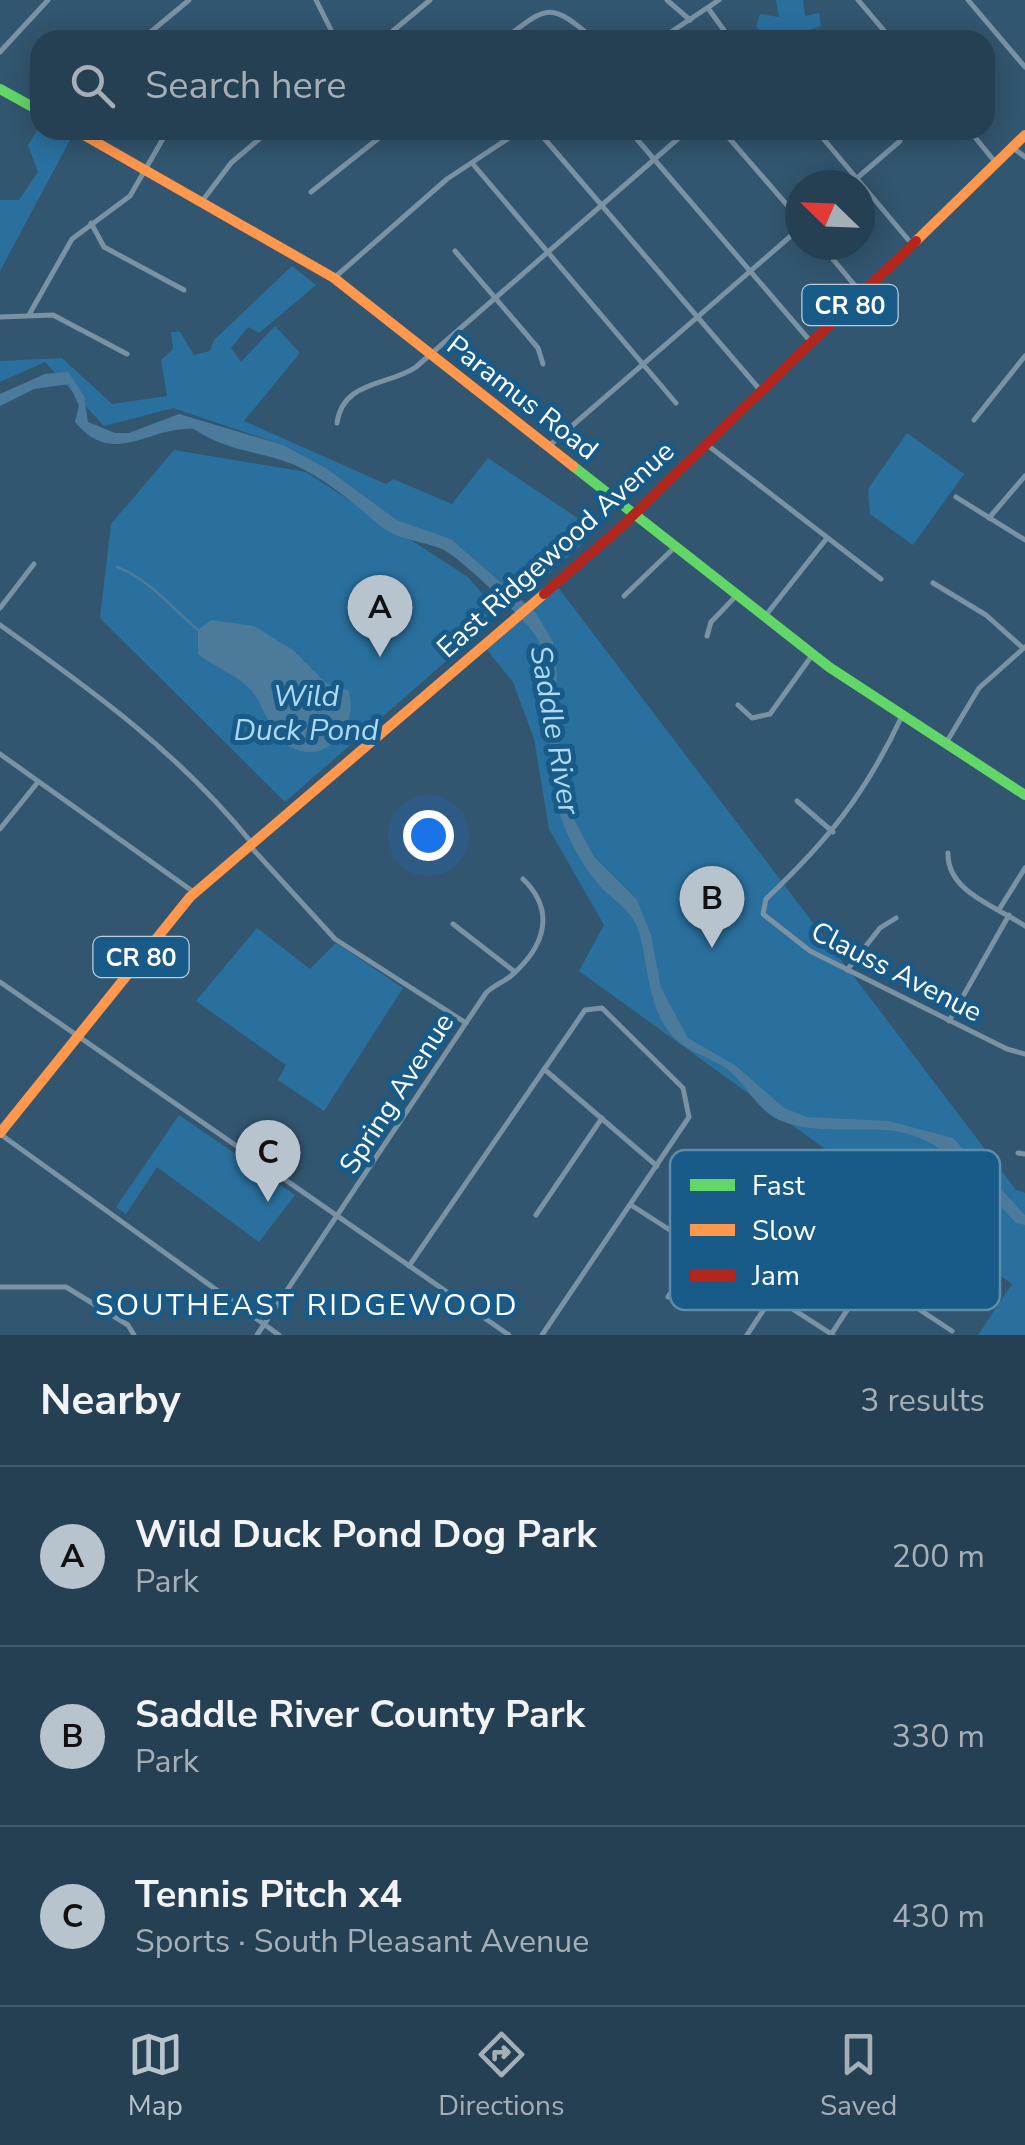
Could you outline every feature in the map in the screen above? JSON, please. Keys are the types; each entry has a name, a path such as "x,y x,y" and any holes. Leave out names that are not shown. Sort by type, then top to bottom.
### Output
{"main road":[{"path":"0,89 30,106"},
{"name":"East Ridgewood Avenue","path":"0,1134 195,893 634,514 1025,135"},
{"name":"Paramus Road","path":"93,140 334,278 813,654 1025,795"}],"street":[{"path":"0,52 48,0"},
{"path":"153,30 188,0"},
{"path":"394,30 430,0"},
{"path":"667,0 690,20"},
{"path":"675,30 720,0"},
{"path":"858,0 884,30"},
{"path":"968,0 994,30"},
{"path":"320,1 332,30"},
{"path":"708,8 724,30"},
{"path":"516,30 538,12 549,10 565,15 583,30"},
{"path":"995,32 1025,67"},
{"path":"30,313 72,239 122,204 162,140"},
{"path":"203,200 231,163 258,140"},
{"path":"311,192 376,140"},
{"path":"334,278 447,179 506,140"},
{"path":"547,140 761,391"},
{"path":"638,140 812,342"},
{"path":"337,423 338,412 360,388 409,372 676,140"},
{"path":"730,140 785,206"},
{"path":"824,140 849,170"},
{"path":"976,140 996,163"},
{"path":"866,170 900,141"},
{"path":"1012,147 1025,156"},
{"path":"472,162 676,404"},
{"path":"875,200 913,245"},
{"path":"91,223 104,247 184,290"},
{"path":"550,445 785,238"},
{"path":"455,251 538,348 542,364"},
{"path":"834,260 862,294"},
{"path":"0,317 30,313 62,319 127,354"},
{"path":"974,420 1025,356"},
{"path":"706,444 880,580"},
{"path":"989,518 1025,476"},
{"path":"956,497 1025,540"},
{"path":"766,616 827,538"},
{"path":"624,596 676,546"},
{"path":"0,608 34,564"},
{"path":"934,583 986,615 1024,649 979,688 946,743"},
{"path":"707,636 711,622 738,594"},
{"path":"0,625 141,727 203,786 335,939 466,1023"},
{"path":"738,704 752,718 770,714 813,654"},
{"name":"Clauss Avenue","path":"902,716 876,768 833,832 766,899 762,908 768,922 810,952 1025,1054"},
{"path":"0,754 195,893"},
{"path":"0,829 38,782"},
{"path":"797,801 833,832"},
{"path":"948,853 948,868 956,883 1025,926"},
{"path":"1000,909 1025,868"},
{"name":"Spring Avenue","path":"257,1335 466,1023 492,988 516,972 546,922 544,907 523,879"},
{"path":"949,1021 1009,915"},
{"path":"846,970 880,928 896,918"},
{"path":"452,924 516,972"},
{"path":"0,982 509,1335"},
{"path":"410,1266 583,1013 593,1006 602,1008 686,1094 688,1118 542,1335"},
{"path":"544,1069 658,1166"},
{"path":"536,1215 602,1118"},
{"path":"0,1134 279,1335"},
{"path":"631,1205 670,1231"},
{"path":"0,1287 66,1287 128,1324 134,1335"},
{"path":"747,1335 764,1310"},
{"path":"791,1310 832,1335 848,1310"},
{"path":"920,1310 952,1331"}],"shaded area":[{"path":"776,0 803,0 805,16 819,13 821,26 809,30 756,27 760,14 779,17"},
{"path":"31,140 70,140 0,271 0,200 19,200 38,172 28,145"},
{"path":"292,266 316,285 259,333 248,327 231,348 241,362 275,326 300,353 244,421 386,484 393,479 452,504 488,458 591,527 588,539 520,599 451,539 397,520 326,468 283,445 173,408 104,426 45,362 0,382 0,361 62,358 112,404 167,396 161,360 173,349 171,332 180,332 194,355 210,351 214,340"},
{"path":"907,433 964,474 913,545 870,514 868,489"},
{"path":"174,450 306,472 468,577 500,614 285,802 100,618 111,524"},
{"path":"554,582 986,1150 827,1150 579,971 604,925 549,829 534,739 513,682 483,645"},
{"path":"257,928 310,969 336,943 403,988 324,1111 278,1080 286,1065 196,1001"},
{"path":"179,1115 295,1195 259,1242 157,1167 126,1214 116,1207"},
{"path":"1000,1169 1016,1190 1025,1193 1025,1335 978,1335 995,1310 1000,1310 1000,1302 1012,1284 1000,1275"}],"water":[{"name":"Saddle River","path":"68,372 84,396 88,422 115,433 129,433 179,414 283,445 326,468 397,520 451,539 536,613 553,642 557,675 554,710 567,806 594,857 637,900 651,935 661,988 688,1038 736,1066 784,1108 807,1117 888,1121 953,1138 964,1150 942,1150 905,1133 818,1129 779,1120 759,1105 731,1072 685,1046 669,1032 655,1005 634,920 589,873 559,812 553,782 547,670 536,636 476,575 442,549 385,530 331,486 299,467 232,447 194,429 118,444 89,436 75,422 79,406 69,384 34,389 0,406 0,394 45,374"},
{"name":"Wild Duck Pond","path":"211,620 254,626 293,650 327,684 348,690 350,715 339,737 320,750 308,752 279,738 249,688 198,654 198,630"},
{"path":"1000,1188 1025,1215 1025,1225 1016,1223 1000,1205"}],"waterway":[{"path":"117,567 150,586 198,630"}],"traffic: fast":[{"path":"0,89 30,106"},
{"path":"573,466 829,667 1025,795"}],"traffic: slow":[{"path":"916,241 1025,135"},
{"path":"92,140 334,278 573,466"},
{"path":"0,1133 190,897 544,594"}],"traffic: jam":[{"path":"544,594 620,528 916,241"}],"place":[{"name":"Wild Duck Pond Dog Park","path":"380,657"},
{"name":"Saddle River County Park","path":"712,948"},
{"name":"Tennis Pitch x4","path":"268,1202"}],"district":[{"name":"SOUTHEAST RIDGEWOOD","path":"307,1305"}]}
